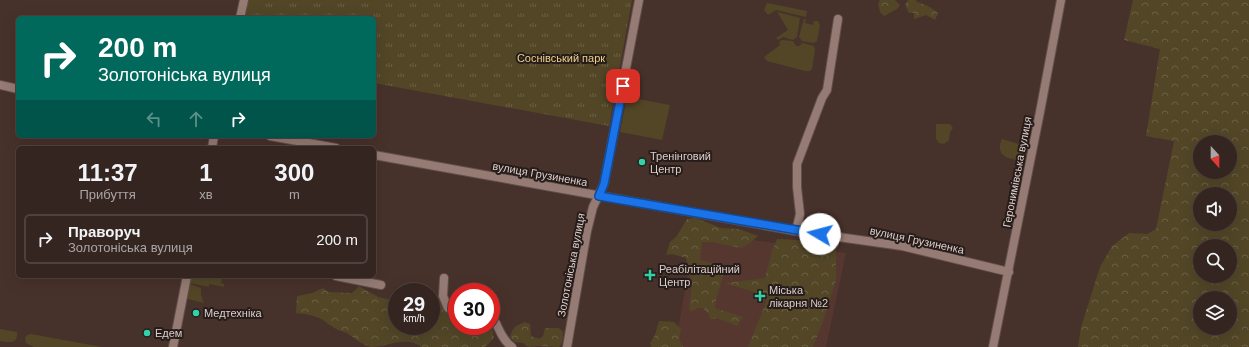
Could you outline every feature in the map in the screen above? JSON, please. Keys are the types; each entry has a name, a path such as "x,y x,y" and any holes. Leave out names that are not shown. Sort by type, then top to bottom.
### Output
{"street":[{"path":"240,16 244,0"},
{"name":"Золотоніська вулиця","path":"567,347 587,232 593,207 604,184 639,0"},
{"name":"Геронимівська вулиця","path":"993,347 1009,272 1061,0"},
{"path":"796,231 800,214 797,187 797,164 822,98 827,90 838,20"},
{"path":"0,85 16,89"},
{"path":"281,138 325,146"},
{"name":"вулиця Грузиненка","path":"376,155 796,231 902,246 1009,272"},
{"path":"173,347 187,278"},
{"path":"346,278 382,285"},
{"path":"444,278 443,296 448,308"},
{"path":"500,331 509,346 512,347"}],"shaded area":[{"name":"Міська лікарня №2","path":"695,232 846,253 826,347 675,347"}],"green space":[{"name":"Соснівський парк","path":"248,0 632,0 609,126 376,83 376,16 245,16"},
{"path":"880,0 895,0 900,5 897,9 884,16 880,12 878,4"},
{"path":"908,0 916,0 917,2 928,6 938,13 935,20 926,15 914,19 914,13 909,13 905,5"},
{"path":"1133,0 1249,0 1249,347 1078,347 1081,327 1100,267 1112,246 1129,233 1147,234 1156,229 1174,141 1146,136 1160,49 1124,40"},
{"path":"767,3 807,11 806,17 776,10 768,15 764,10"},
{"path":"777,12 800,18 797,37 793,40 783,37 778,40 776,38 788,30"},
{"path":"804,19 806,19 805,23 813,25 814,21 818,21 820,25 817,41 814,43 802,41 799,37"},
{"path":"782,40 793,41 796,46 800,46 802,43 814,46 815,50 812,69 810,71 767,61 764,57 780,45 779,42"},
{"path":"627,97 670,105 662,140 620,132"},
{"path":"936,124 950,124 953,128 950,132 949,140 944,144 939,143 936,139"},
{"path":"1002,139 1022,145 1024,141 1027,140 1030,144 1024,169 1018,168 1014,159 1007,157 1002,153 1000,150 1000,143"},
{"path":"696,218 721,228 739,229 758,236 741,248 712,242 702,242 700,260 720,265 724,273 715,308 743,317 737,326 717,318 710,319 709,315 703,308 698,308 691,312 689,308 692,284 686,258 672,254 666,255 670,242 676,237 687,219"},
{"path":"777,239 817,241 836,247 836,280 813,347 748,347 767,300 754,292 725,283 765,278 772,251"},
{"path":"190,278 221,278 222,279 221,283 224,284 224,287 209,284 209,287 190,283"},
{"path":"190,284 201,288 201,295 204,303 186,298"},
{"path":"359,286 378,297 388,299 388,335 440,335 440,302 446,312 448,313 448,335 493,335 494,338 485,347 421,347 410,342 396,342 371,347 361,343 347,333 336,329 320,318 296,313 297,296 312,293 323,288 328,292 352,293"},
{"path":"659,321 674,322 681,329 679,339 683,347 651,347 650,343 655,335"},
{"path":"525,322 530,324 531,336 539,339 543,336 545,328 559,328 563,332 559,347 529,347 523,343 515,342 510,337 513,329"},
{"path":"0,329 17,332 16,339 12,342 0,341"},
{"path":"31,334 102,347 34,347 26,343 25,338 27,335"}],"place":[{"name":"Тренінговий Центр","path":"642,162"},
{"name":"Реабілітаційний Центр","path":"650,275"},
{"name":"Міська лікарня №2","path":"760,296"},
{"name":"Медтехніка","path":"196,313"},
{"name":"Едем","path":"147,333"}],"route":[{"path":"623,86 604,184 599,196 820,234"}]}
